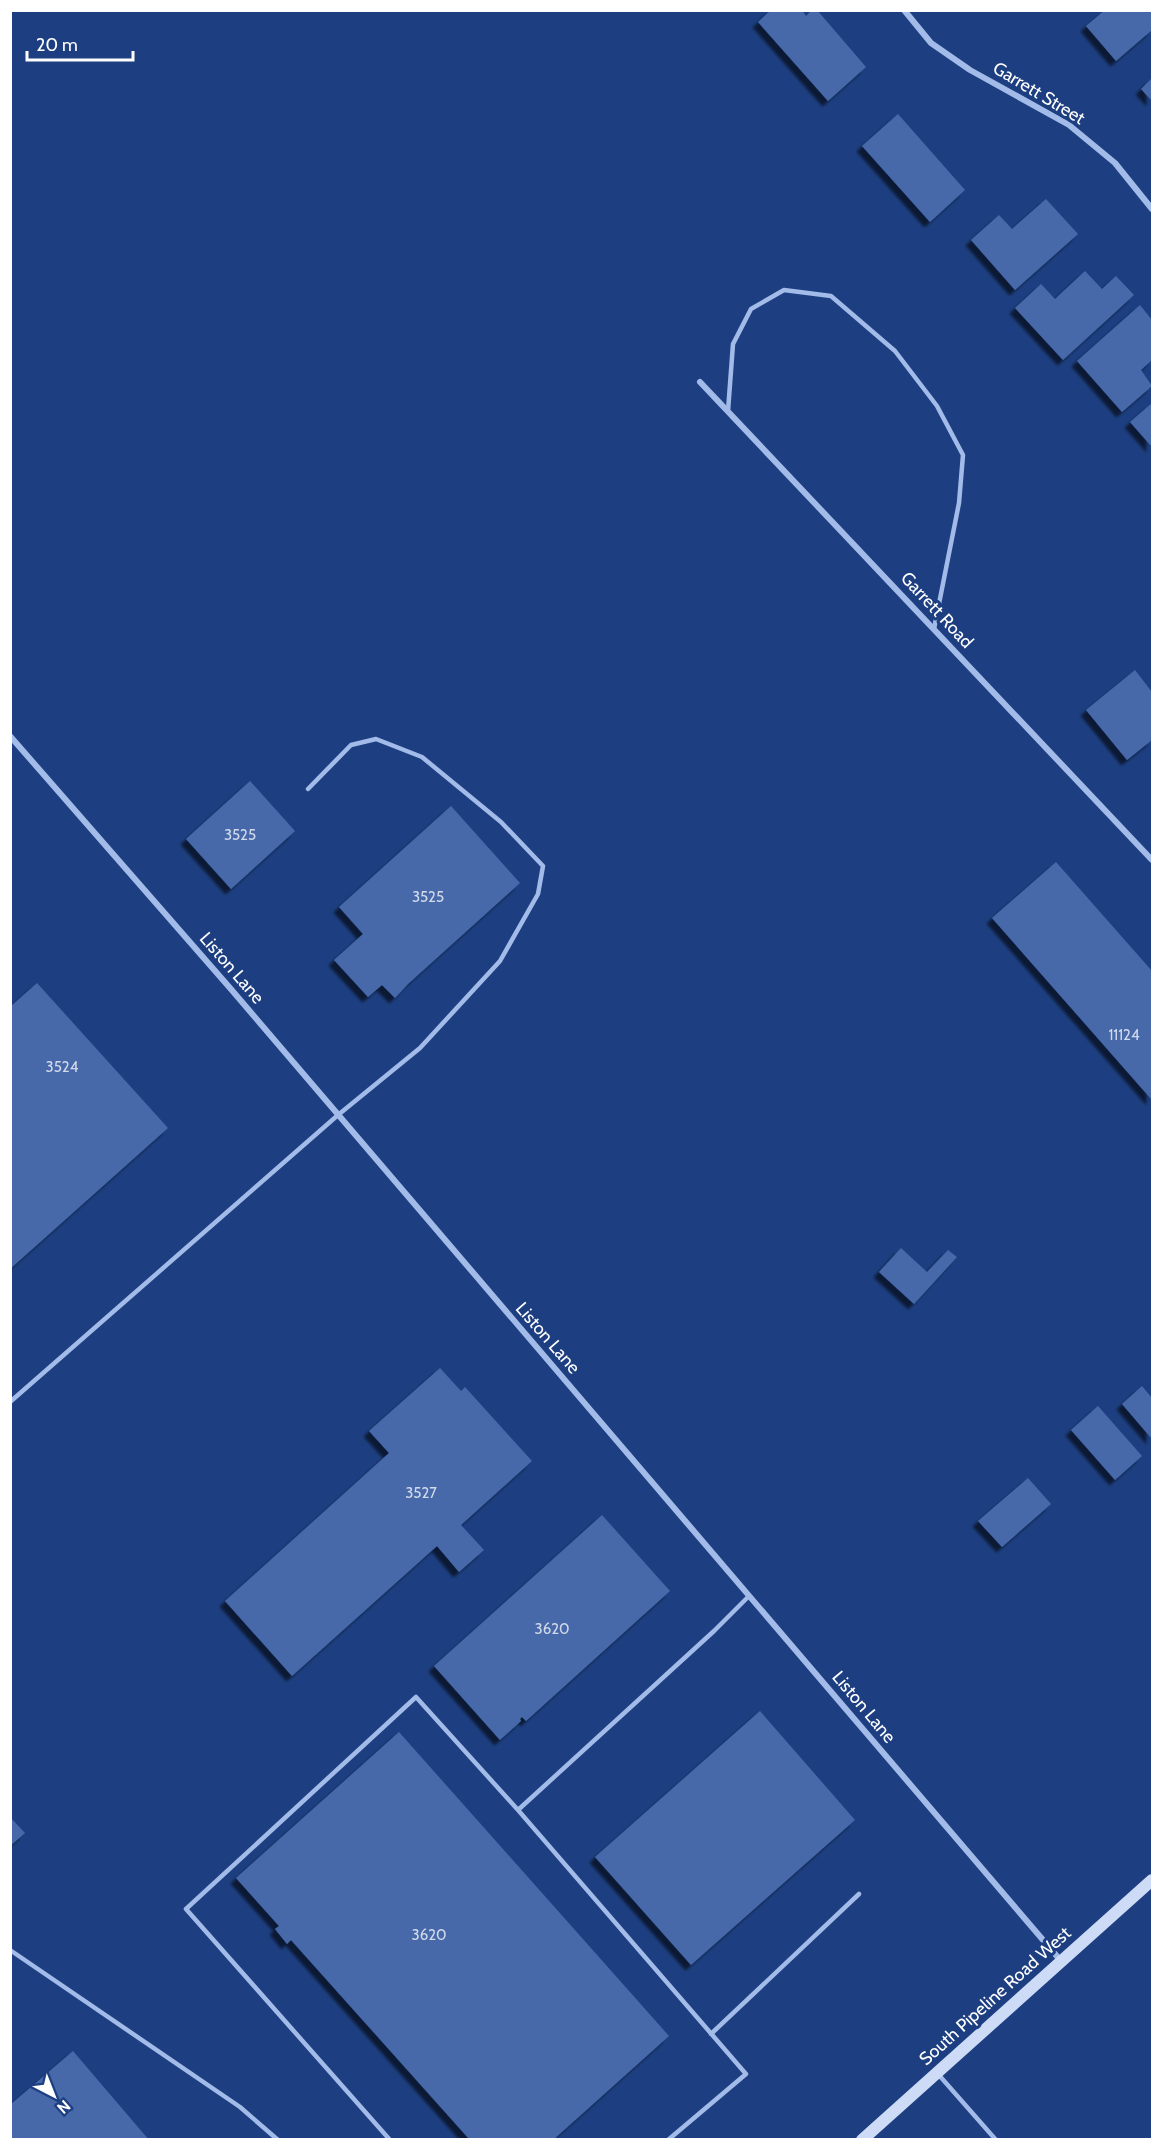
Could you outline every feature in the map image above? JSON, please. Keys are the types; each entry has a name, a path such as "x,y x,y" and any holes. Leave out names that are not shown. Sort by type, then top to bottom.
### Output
{"street":[{"name":"Garrett Street","path":"904,10 931,43 970,70 1069,126 1115,163 1152,209"},
{"name":"Garrett Road","path":"700,382 1152,860"},
{"name":"Liston Lane","path":"10,736 338,1115 1061,1961"},
{"name":"South Pipeline Road West","path":"862,2139 1152,1880"}],"lane":[{"path":"728,411 733,344 751,309 784,290 831,296 895,351 937,406 963,455 959,503 934,629"},
{"path":"10,1402 338,1115 420,1048 500,961 538,894 543,866 501,822 422,757 376,739 351,745 308,789"},
{"path":"518,1810 714,1631 749,1596"},
{"path":"390,2139 186,1909 416,1697 518,1810 746,2074 668,2139"},
{"path":"711,2034 859,1894"},
{"path":"10,1950 240,2108 278,2139"},
{"path":"937,2073 996,2139"}],"building":[{"path":"771,10 802,10 806,16 812,10 817,10 866,67 828,101 758,22"},
{"path":"1105,10 1152,10 1152,30 1116,61 1086,26"},
{"path":"1152,78 1152,101 1141,89"},
{"path":"898,114 965,190 930,222 862,146"},
{"path":"1046,199 1078,234 1015,290 971,240 999,215 1012,229"},
{"path":"1085,271 1102,289 1116,276 1134,295 1063,360 1015,308 1041,284 1055,299"},
{"path":"1140,305 1152,320 1152,360 1141,370 1152,386 1122,412 1077,361"},
{"path":"1152,403 1152,447 1130,422"},
{"path":"1135,670 1152,692 1152,740 1127,760 1086,710"},
{"path":"250,781 295,831 231,889 186,839"},
{"path":"451,806 520,883 395,998 382,985 368,997 334,960 363,934 339,907"},
{"path":"1056,862 1152,971 1152,1100 992,918"},
{"path":"37,983 168,1128 10,1269 10,1007"},
{"path":"901,1248 927,1272 948,1250 957,1257 914,1304 879,1272"},
{"path":"440,1368 461,1391 465,1387 532,1461 461,1525 484,1550 459,1572 437,1546 292,1676 225,1601 389,1453 369,1431"},
{"path":"1142,1386 1152,1398 1152,1439 1122,1404"},
{"path":"1098,1406 1142,1456 1115,1480 1071,1430"},
{"path":"1028,1478 1051,1504 1002,1547 978,1521"},
{"path":"602,1515 670,1591 526,1721 522,1717 521,1721 500,1740 434,1666"},
{"path":"760,1711 855,1820 691,1965 595,1857"},
{"path":"399,1732 669,2036 553,2140 470,2140 291,1940 287,1944 275,1929 279,1926 236,1878"},
{"path":"10,1817 25,1833 10,1846"},
{"path":"73,2051 149,2140 10,2140 10,2105"}]}
